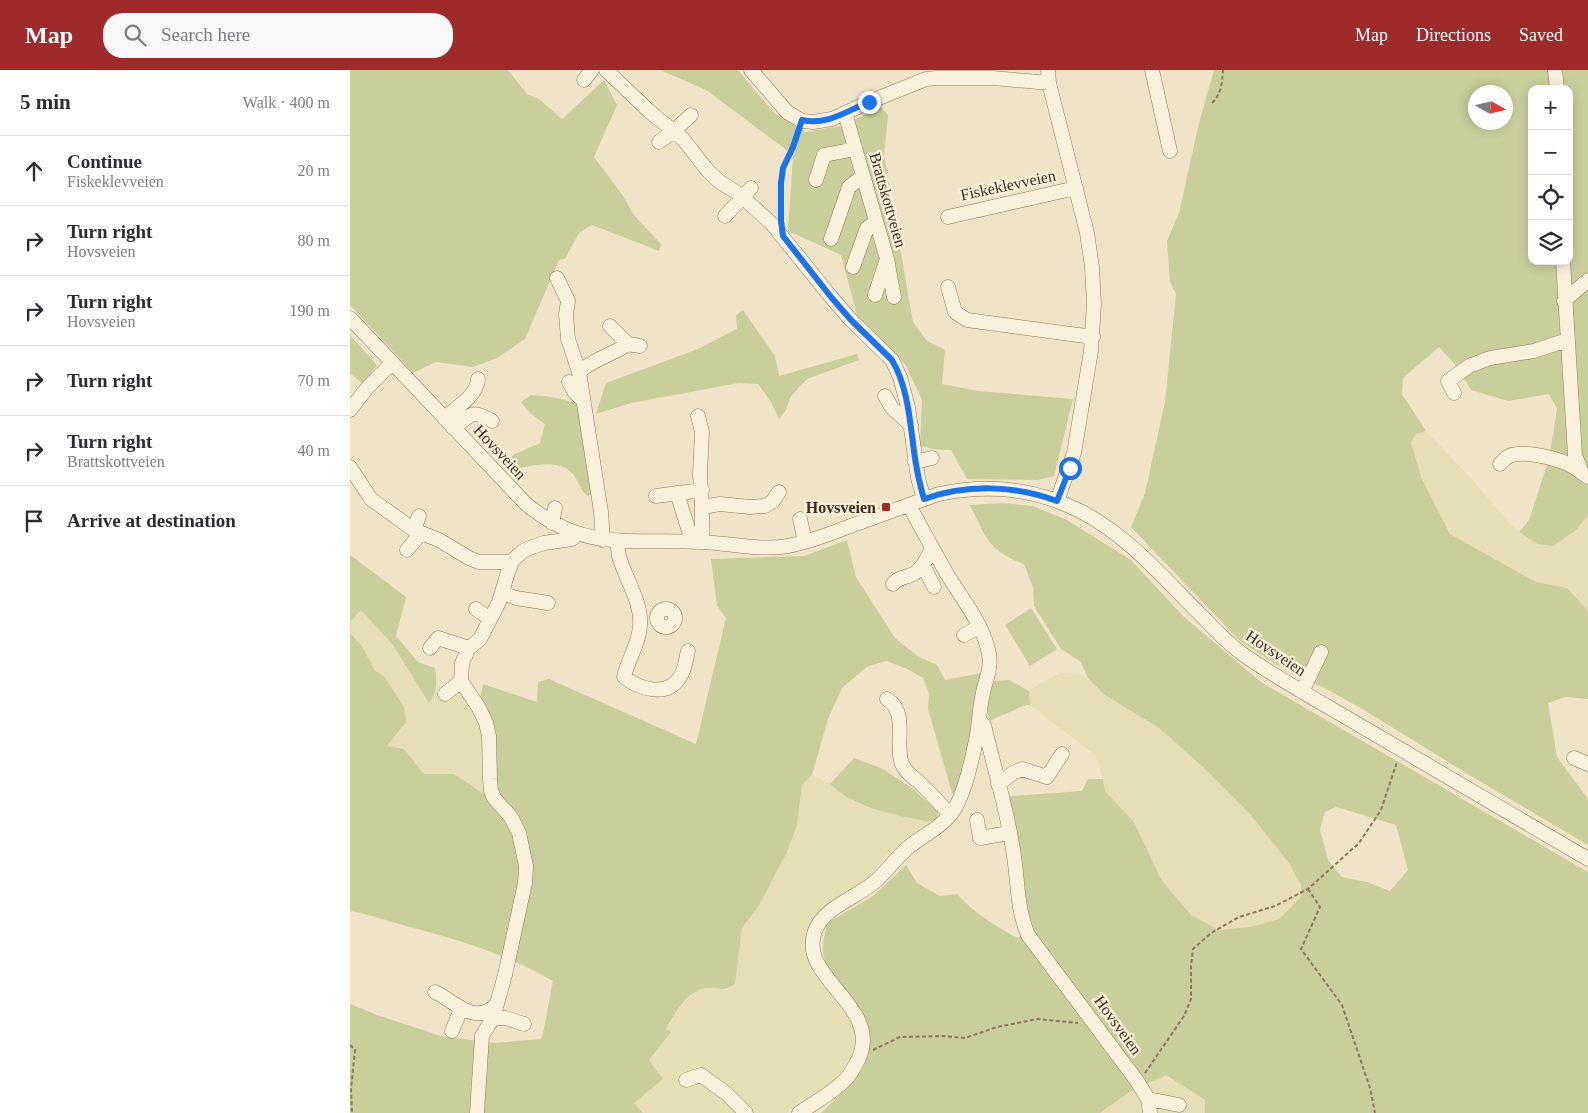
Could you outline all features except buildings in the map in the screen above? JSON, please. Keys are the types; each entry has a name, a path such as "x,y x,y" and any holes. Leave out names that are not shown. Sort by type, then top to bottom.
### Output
{"street":[{"path":"607,70 649,111 683,139 700,171 747,193 776,234 831,297 857,333 892,360 904,393 924,499"},
{"path":"751,70 787,112 802,120 814,122 823,121 845,112 925,75 937,78 1049,77"},
{"path":"1152,70 1170,151"},
{"path":"1554,70 1556,85"},
{"name":"Fiskeklevveien","path":"1049,77 1076,188 1092,267 1094,304 1093,337 1074,453 1057,501"},
{"name":"Brattskottveien","path":"845,112 862,177 887,259 894,297"},
{"path":"659,142 691,115"},
{"path":"816,180 824,155 855,149"},
{"path":"831,239 849,187 862,177"},
{"name":"Fiskeklevveien","path":"948,216 1076,188"},
{"path":"725,216 747,193"},
{"path":"853,267 868,228 876,222"},
{"path":"875,295 887,259"},
{"path":"1563,265 1575,455 1584,474"},
{"path":"557,278 568,301 566,314 568,339 579,372 584,400 601,512 603,540"},
{"path":"805,280 824,303 831,297"},
{"path":"1564,301 1588,280"},
{"path":"948,287 955,312 967,320 1093,337"},
{"name":"Hovsveien","path":"350,318 513,491 540,515 552,523 577,534 603,540 697,542 772,548 805,542 939,494 974,488 1022,491 1040,494 1057,501 1116,533 1133,547 1241,652 1302,692 1588,859"},
{"path":"579,372 586,365 634,345 610,326"},
{"path":"1454,393 1448,382 1469,366 1490,358 1534,351 1560,342 1567,345"},
{"path":"350,410 392,362"},
{"path":"449,423 478,387 478,379"},
{"path":"569,382 575,393 584,400"},
{"path":"886,396 892,408 911,425"},
{"path":"449,423 477,413 485,416 492,422"},
{"path":"697,542 702,507 700,474 702,432 698,416"},
{"path":"1500,464 1507,457 1542,456 1567,463 1584,474"},
{"path":"916,462 932,458"},
{"path":"350,467 371,499 418,531 479,562 501,559 544,543 572,540 577,534"},
{"path":"656,496 702,490"},
{"path":"702,507 720,504 750,507 765,506 773,501 779,492"},
{"path":"677,493 697,542"},
{"path":"799,1113 827,1095 846,1078 855,1067 862,1051 863,1035 861,1024 826,977 813,953 812,941 815,930 820,921 830,911 868,888 900,855 938,827 959,803 974,750 982,696 987,680 989,661 986,641 932,549 909,505"},
{"path":"552,523 555,508"},
{"path":"407,550 418,531 419,516"},
{"path":"800,519 805,542"},
{"path":"617,541 619,556 640,613 638,640 626,667 624,677 630,682 643,687 660,690 668,687 680,678 688,650"},
{"path":"893,584 897,579 914,574 923,565 932,549"},
{"path":"477,1113 482,1036 495,1011 514,937 525,883 526,866 518,833 511,817 494,798 491,791 490,736 486,723 480,708 461,681 462,663 469,648 480,639 502,593 508,572 501,559"},
{"path":"923,565 934,587"},
{"path":"502,593 516,598 548,603"},
{"path":"476,609 490,619"},
{"path":"640,613 657,616"},
{"path":"964,635 979,627"},
{"path":"430,648 438,638 469,648"},
{"path":"1302,692 1321,652"},
{"path":"445,694 461,681"},
{"path":"887,699 895,704 899,714 900,755 907,774 918,781 950,815"},
{"name":"Hovsveien","path":"979,721 984,725 998,784 1014,856 1019,910 1028,935 1137,1081 1149,1106"},
{"path":"974,750 989,748"},
{"path":"998,784 1022,769 1047,777 1062,754"},
{"path":"1574,758 1588,764"},
{"path":"977,820 980,838 1009,833"},
{"path":"435,992 461,1009 482,1014 495,1011 506,1018 524,1024"},
{"path":"452,1031 461,1009"},
{"path":"686,1080 701,1075 727,1094 746,1113"},
{"path":"1149,1106 1179,1105"}],"path":[{"path":"1212,103 1220,90 1223,70"},
{"path":"776,234 781,221 783,168 793,147 802,120"},
{"path":"1137,1081 1148,1070 1184,1016 1191,999 1193,949 1211,934 1239,917 1275,906 1308,889 1359,844 1381,810 1401,750"},
{"path":"1308,889 1320,907 1301,949 1342,1006 1370,1088 1375,1113"},
{"path":"862,1051 866,1053 900,1037 944,1036 965,1038 997,1027 1037,1019 1074,1024 1092,1020"},
{"path":"350,1045 355,1050 351,1089 352,1113"}],"shaded area":[{"path":"1426,431 1519,532 1576,530 1588,516 1588,611 1567,588 1536,582 1450,534 1421,477 1411,442 1415,434"},
{"path":"361,610 393,645 429,702 436,693 438,685 465,694 477,718 483,744 484,795 454,774 424,774 404,749 386,746 406,722 384,676 375,671 362,646 350,633 350,622"},
{"path":"1060,673 1079,674 1088,678 1105,695 1159,728 1204,768 1250,814 1289,863 1302,885 1301,897 1279,919 1250,927 1219,930 1191,915 1162,881 1134,822 1105,791 1095,755 1030,705 1029,691"},
{"path":"812,775 830,784 853,801 872,809 921,820 927,822 929,826 888,853 862,887 832,904 807,930 805,948 813,969 823,980 856,1031 854,1054 833,1082 812,1099 800,1099 787,1113 643,1113 634,1103 663,1079 649,1060 671,1032 666,1029 680,1007 695,991 709,988 727,990 735,984 742,928 758,907 797,825 802,785"},
{"path":"1166,1075 1205,1100 1205,1113 1100,1113 1131,1091"}],"green space":[{"path":"350,70 508,70 527,94 539,99 562,119 604,80 617,105 594,157 624,197 633,214 661,244 659,251 592,225 579,233 565,259 559,260 525,339 497,358 473,367 436,362 413,373 350,305"},
{"path":"660,70 738,70 774,113 805,132 841,126 881,107 888,115 884,155 913,322 927,341 945,350 942,384 978,391 1073,399 1054,476 1038,480 967,479 951,450 920,446 922,400 905,364 858,319 841,255 788,231 793,155 706,90"},
{"path":"1214,70 1588,70 1588,516 1576,530 1553,546 1538,544 1519,532 1529,520 1549,459 1557,409 1549,394 1508,401 1471,390 1458,368 1439,347 1403,378 1402,394 1426,431 1416,434 1411,442 1421,477 1450,534 1536,582 1567,588 1588,611 1588,699 1565,697 1548,703 1557,757 1588,799 1588,845 1364,710 1275,664 1239,640 1131,527 1145,493 1165,402 1176,294 1170,282 1167,241 1179,213 1199,123"},
{"path":"743,310 775,356 779,376 857,354 859,360 807,379 791,396 786,410 779,419 771,402 758,384 739,383 631,403 596,414 606,383 698,349 737,329 736,315"},
{"path":"350,335 377,365 363,384 350,373"},
{"path":"531,395 555,398 579,405 593,494 587,496 572,473 557,465 540,465 506,472 503,464 515,454 540,443 545,424 530,413 521,402"},
{"path":"1002,503 1032,506 1067,520 1131,560 1183,616 1261,682 1588,872 1588,1113 1205,1113 1205,1100 1166,1075 1131,1091 1100,1113 821,1113 860,1073 869,1049 870,1034 866,1021 840,987 825,961 823,947 827,923 873,896 906,865 917,883 940,896 957,894 985,918 1017,938 1032,927 1026,911 1008,799 1011,796 1082,791 1088,779 1103,779 1105,791 1134,822 1162,881 1191,915 1219,930 1250,927 1279,919 1301,897 1301,885 1289,863 1250,814 1204,768 1159,728 1105,695 1088,678 1081,662 1061,649 1034,606 1033,588 1024,564 995,548 985,534 970,505","holes":["1336,807 1396,825 1408,870 1390,891 1367,882 1342,877 1328,860 1320,829 1325,812"]},
{"path":"847,540 856,577 895,638 919,657 937,665 945,680 981,673 975,712 957,796 952,793 928,709 929,694 923,678 887,661 868,666 842,688 828,719 812,775 802,785 797,825 787,852 758,907 742,928 735,984 725,989 709,988 694,992 678,1009 666,1029 671,1032 649,1060 663,1079 634,1103 643,1113 350,1113 350,1004 441,1036 494,1043 541,1039 553,981 536,971 481,948 350,911 350,633 362,646 375,671 384,676 404,707 406,722 387,746 404,749 424,774 454,774 484,794 496,774 480,700 483,684 537,702 538,682 549,679 696,744 726,618 717,606 711,559 804,556"},
{"path":"350,555 406,597 396,636 418,662 435,668 436,686 429,703 393,645 361,610 350,622"},
{"path":"1031,608 1057,649 1030,666 1005,625"},
{"path":"1009,680 1029,691 1030,705 989,721 987,702 994,681"},
{"path":"854,758 881,768 912,788 938,812 937,819 927,822 884,812 850,799 840,792 830,784"}],"place":[{"name":"Hovsveien","path":"886,507"}],"route":[{"path":"869,102 832,119 814,122 802,120 793,147 783,168 781,221 783,236 831,297 851,320 892,360 896,367 908,406 918,478 924,499 952,491 974,488 1022,491 1040,494 1057,501 1070,468"}]}
